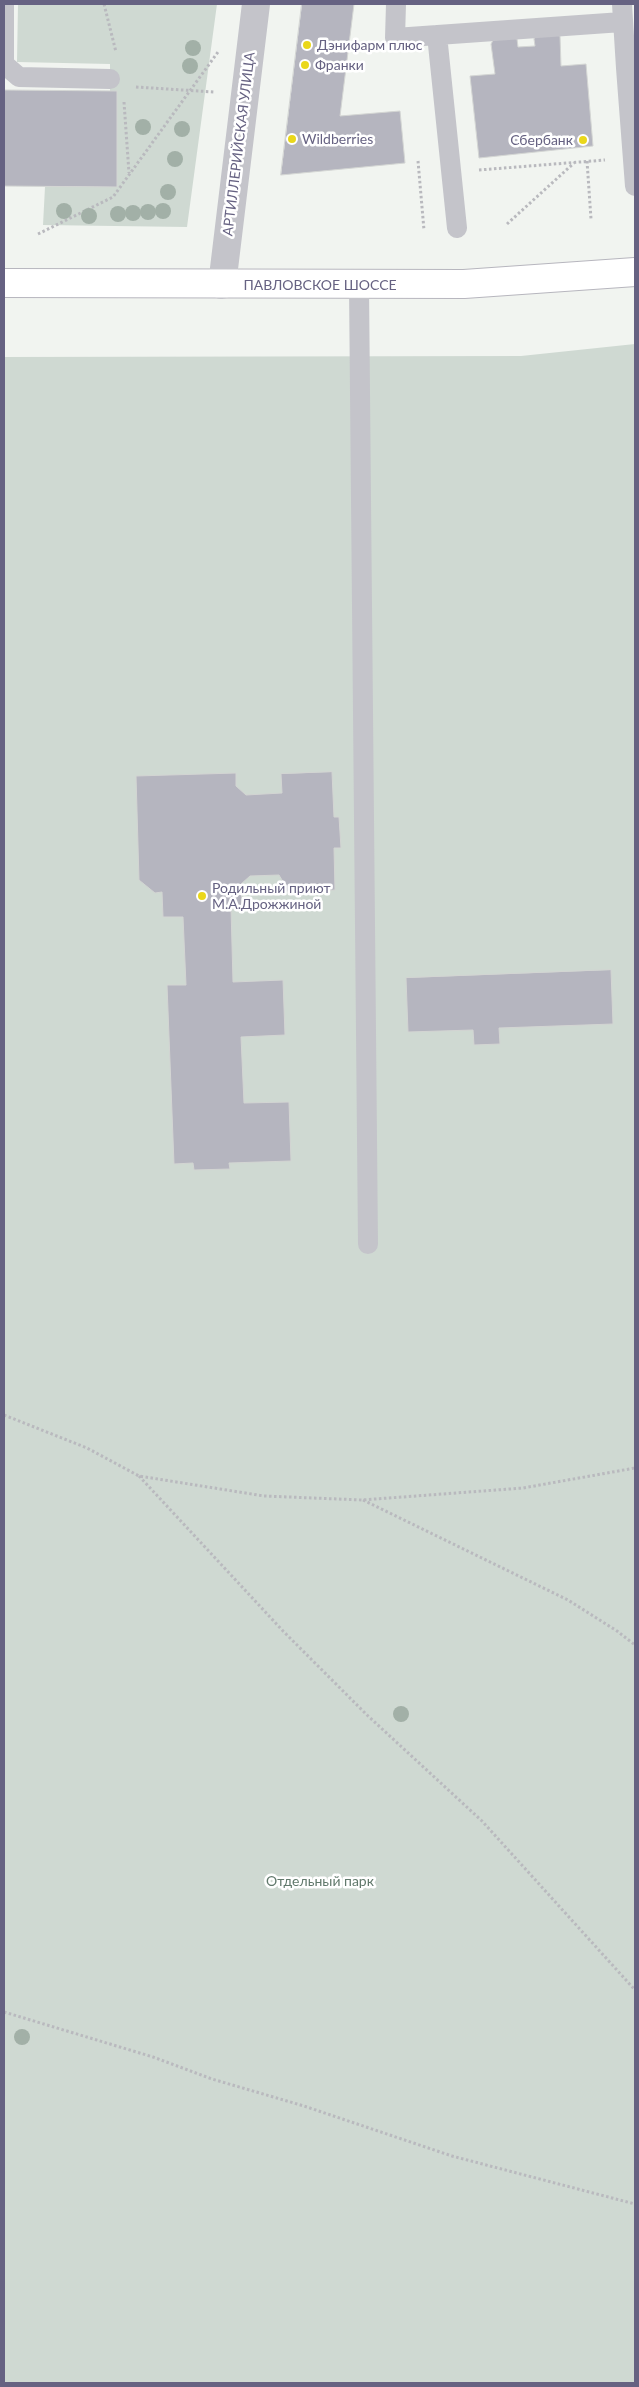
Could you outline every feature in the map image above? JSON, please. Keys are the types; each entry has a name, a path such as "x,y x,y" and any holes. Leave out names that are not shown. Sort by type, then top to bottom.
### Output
{"main road":[{"name":"ПАВЛОВСКОЕ ШОССЕ","path":"4,283 359,286 464,284 635,272"}],"street":[{"name":"АРТИЛЛЕРИЙСКАЯ УЛИЦА","path":"222,285 256,4"}],"lane":[{"path":"4,4 4,64 19,77 116,82"},
{"path":"396,4 395,38 437,35 622,13 630,67 635,186"},
{"path":"437,35 457,228"},
{"path":"359,286 368,1244"}],"path":[{"path":"104,4 116,47 116,82 129,174"},
{"path":"38,234 113,197 221,48"},
{"path":"116,82 189,91 215,92"},
{"path":"451,173 633,157"},
{"path":"418,161 424,230"},
{"path":"587,161 591,218"},
{"path":"507,224 575,162"},
{"path":"4,1415 87,1448 140,1476 264,1496 362,1500 523,1488 635,1468"},
{"path":"140,1476 290,1638 367,1715 482,1821 635,1990"},
{"path":"362,1500 568,1600 635,1645"},
{"path":"4,2012 153,2058 212,2079 304,2106 452,2156 635,2204"}],"green space":[{"path":"18,4 217,4 187,227 43,225 45,187 117,187 117,92 110,91 110,64 17,62"},
{"name":"Отдельный парк","path":"635,344 635,2383 4,2383 4,357 521,356"}],"building":[{"path":"302,4 354,4 340,116 400,111 405,163 281,175"},
{"path":"541,31 560,36 561,66 586,64 593,146 479,158 470,76 495,74 491,44 496,35 517,39 518,47 535,46 534,39"},
{"path":"4,90 117,91 117,187 4,186"},
{"path":"332,772 334,817 339,817 341,848 334,848 335,890 285,892 285,885 279,875 250,876 241,884 242,908 231,908 233,982 283,980 285,1035 241,1037 244,1103 289,1102 291,1161 229,1163 230,1169 194,1170 193,1163 174,1164 167,985 186,985 183,917 163,917 162,892 155,893 139,880 136,776 236,773 236,786 246,795 282,793 281,774"},
{"path":"611,970 613,1024 499,1028 500,1044 474,1045 473,1030 408,1032 406,978"}],"place":[{"name":"Дэнифарм плюс","path":"307,45"},
{"name":"Франки","path":"305,65"},
{"name":"Wildberries","path":"292,139"},
{"name":"Сбербанк","path":"583,140"},
{"name":"Родильный приют М.А.Дрожжиной","path":"202,896"}]}
